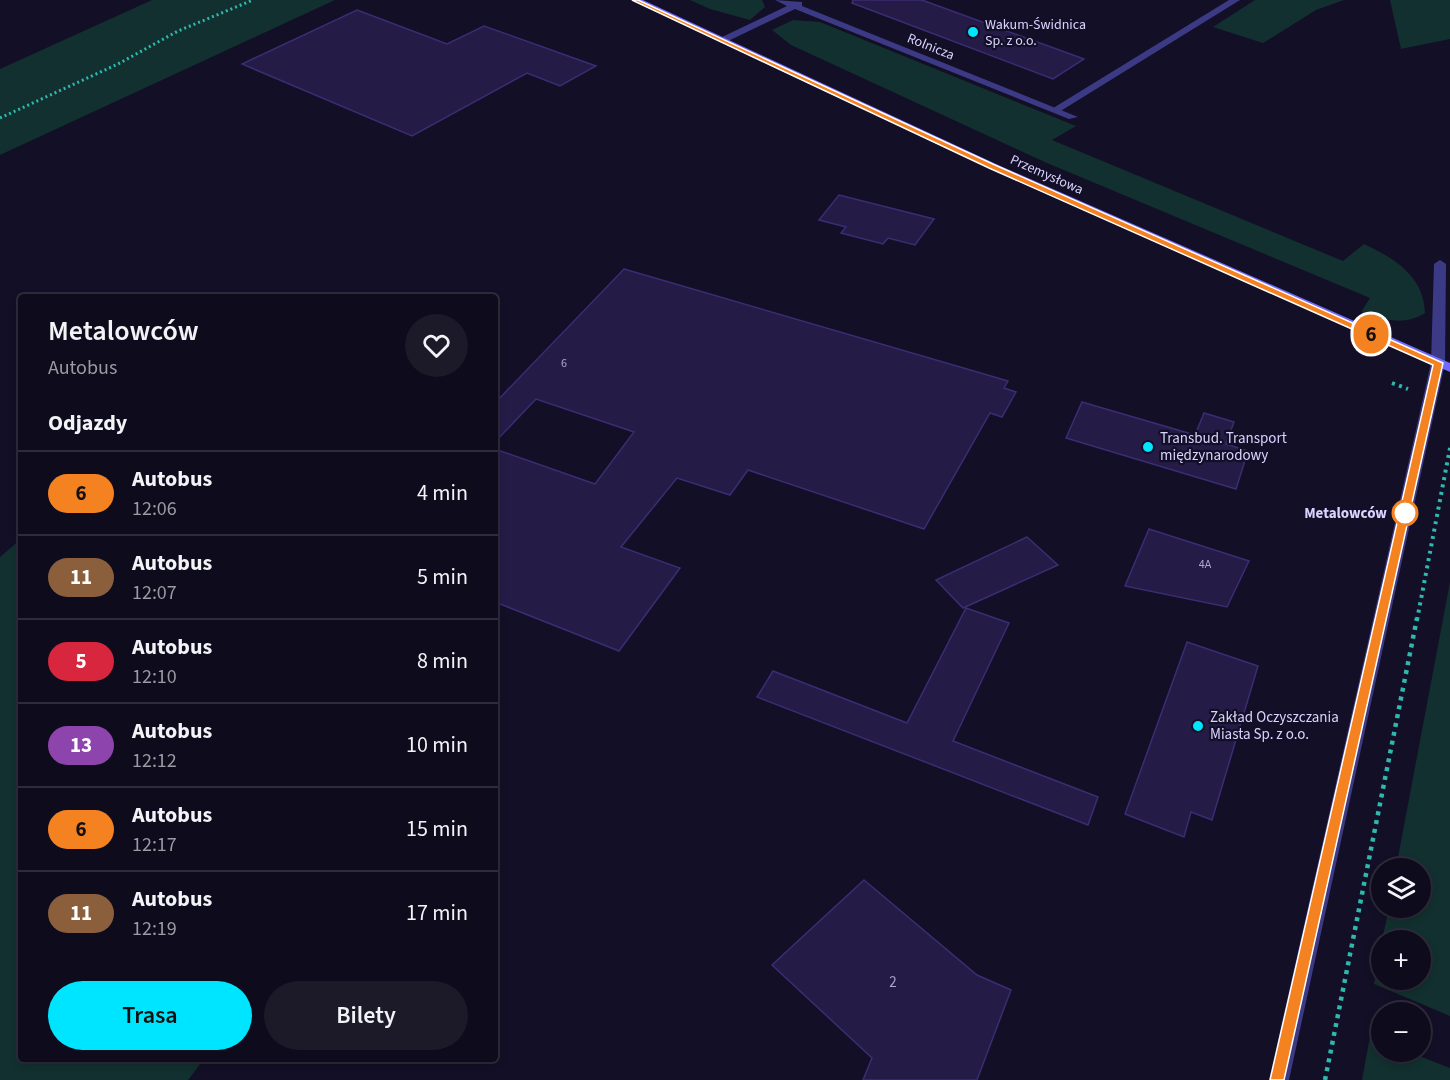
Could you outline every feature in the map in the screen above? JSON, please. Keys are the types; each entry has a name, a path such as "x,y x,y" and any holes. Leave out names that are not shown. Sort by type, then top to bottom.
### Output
{"main road":[{"name":"Przemysłowa","path":"636,0 992,166 1444,366"}],"street":[{"name":"Rolnicza","path":"780,0 1073,117"},
{"path":"723,40 807,0"},
{"path":"1055,110 1234,0"},
{"path":"1279,1080 1444,366 1440,264"}],"path":[{"path":"0,118 118,64 178,31 253,0"},
{"path":"1325,1080 1450,448"}],"green space":[{"path":"152,0 335,0 0,155 0,69"},
{"path":"690,0 762,0 765,7 750,20 710,9"},
{"path":"1255,0 1344,0 1316,10 1263,43 1213,27"},
{"path":"1390,0 1450,0 1450,39 1401,49"},
{"path":"793,20 820,22 1076,126 1052,140 1343,261 1364,244 1396,262 1413,279 1423,300 1425,313 1401,321 1361,312 1370,298 1047,163 791,45 772,30"},
{"path":"18,542 18,1062 202,1062 188,1080 0,1080 0,557"},
{"path":"1450,582 1450,1016 1431,1008 1431,1002 1417,1002 1388,990 1431,990 1431,930 1384,930 1387,918 1431,918 1431,858 1398,858"},
{"path":"1370,1036 1371,1062 1431,1061 1450,1068 1450,1080 1362,1080"}],"building":[{"path":"853,0 922,0 1084,59 1053,79 852,3"},
{"path":"357,10 447,44 484,26 596,66 560,86 527,73 412,136 242,64"},
{"path":"839,195 934,219 915,245 888,238 883,244 841,233 846,227 819,220"},
{"path":"624,269 1008,381 1004,388 1016,392 1002,417 990,413 924,529 748,470 730,495 677,478 621,547 680,568 619,651 498,603 498,450 595,484 634,432 536,399 498,439 498,400"},
{"name":"Transbud. Transport międzynarodowy","path":"1082,402 1195,435 1204,413 1234,422 1226,444 1248,451 1236,489 1066,438"},
{"path":"1149,529 1249,561 1227,607 1125,586"},
{"path":"1027,537 1058,565 963,608 936,580"},
{"path":"966,608 1009,623 953,741 1098,797 1088,825 757,697 773,671 907,723"},
{"name":"Zakład Oczyszczania Miasta Sp. z o.o.","path":"1187,642 1258,666 1212,820 1191,812 1184,837 1125,814"},
{"path":"864,880 977,975 1011,990 977,1080 863,1080 872,1058 772,965"}],"bus line":[{"name":"6","path":"636,0 992,166 1438,363 1279,1080"}],"place":[{"name":"Wakum-Świdnica Sp. z o.o.","path":"973,32"},
{"name":"Transbud. Transport międzynarodowy","path":"1148,447"},
{"name":"Metalowców","path":"1405,513"},
{"name":"Zakład Oczyszczania Miasta Sp. z o.o.","path":"1198,726"}]}
